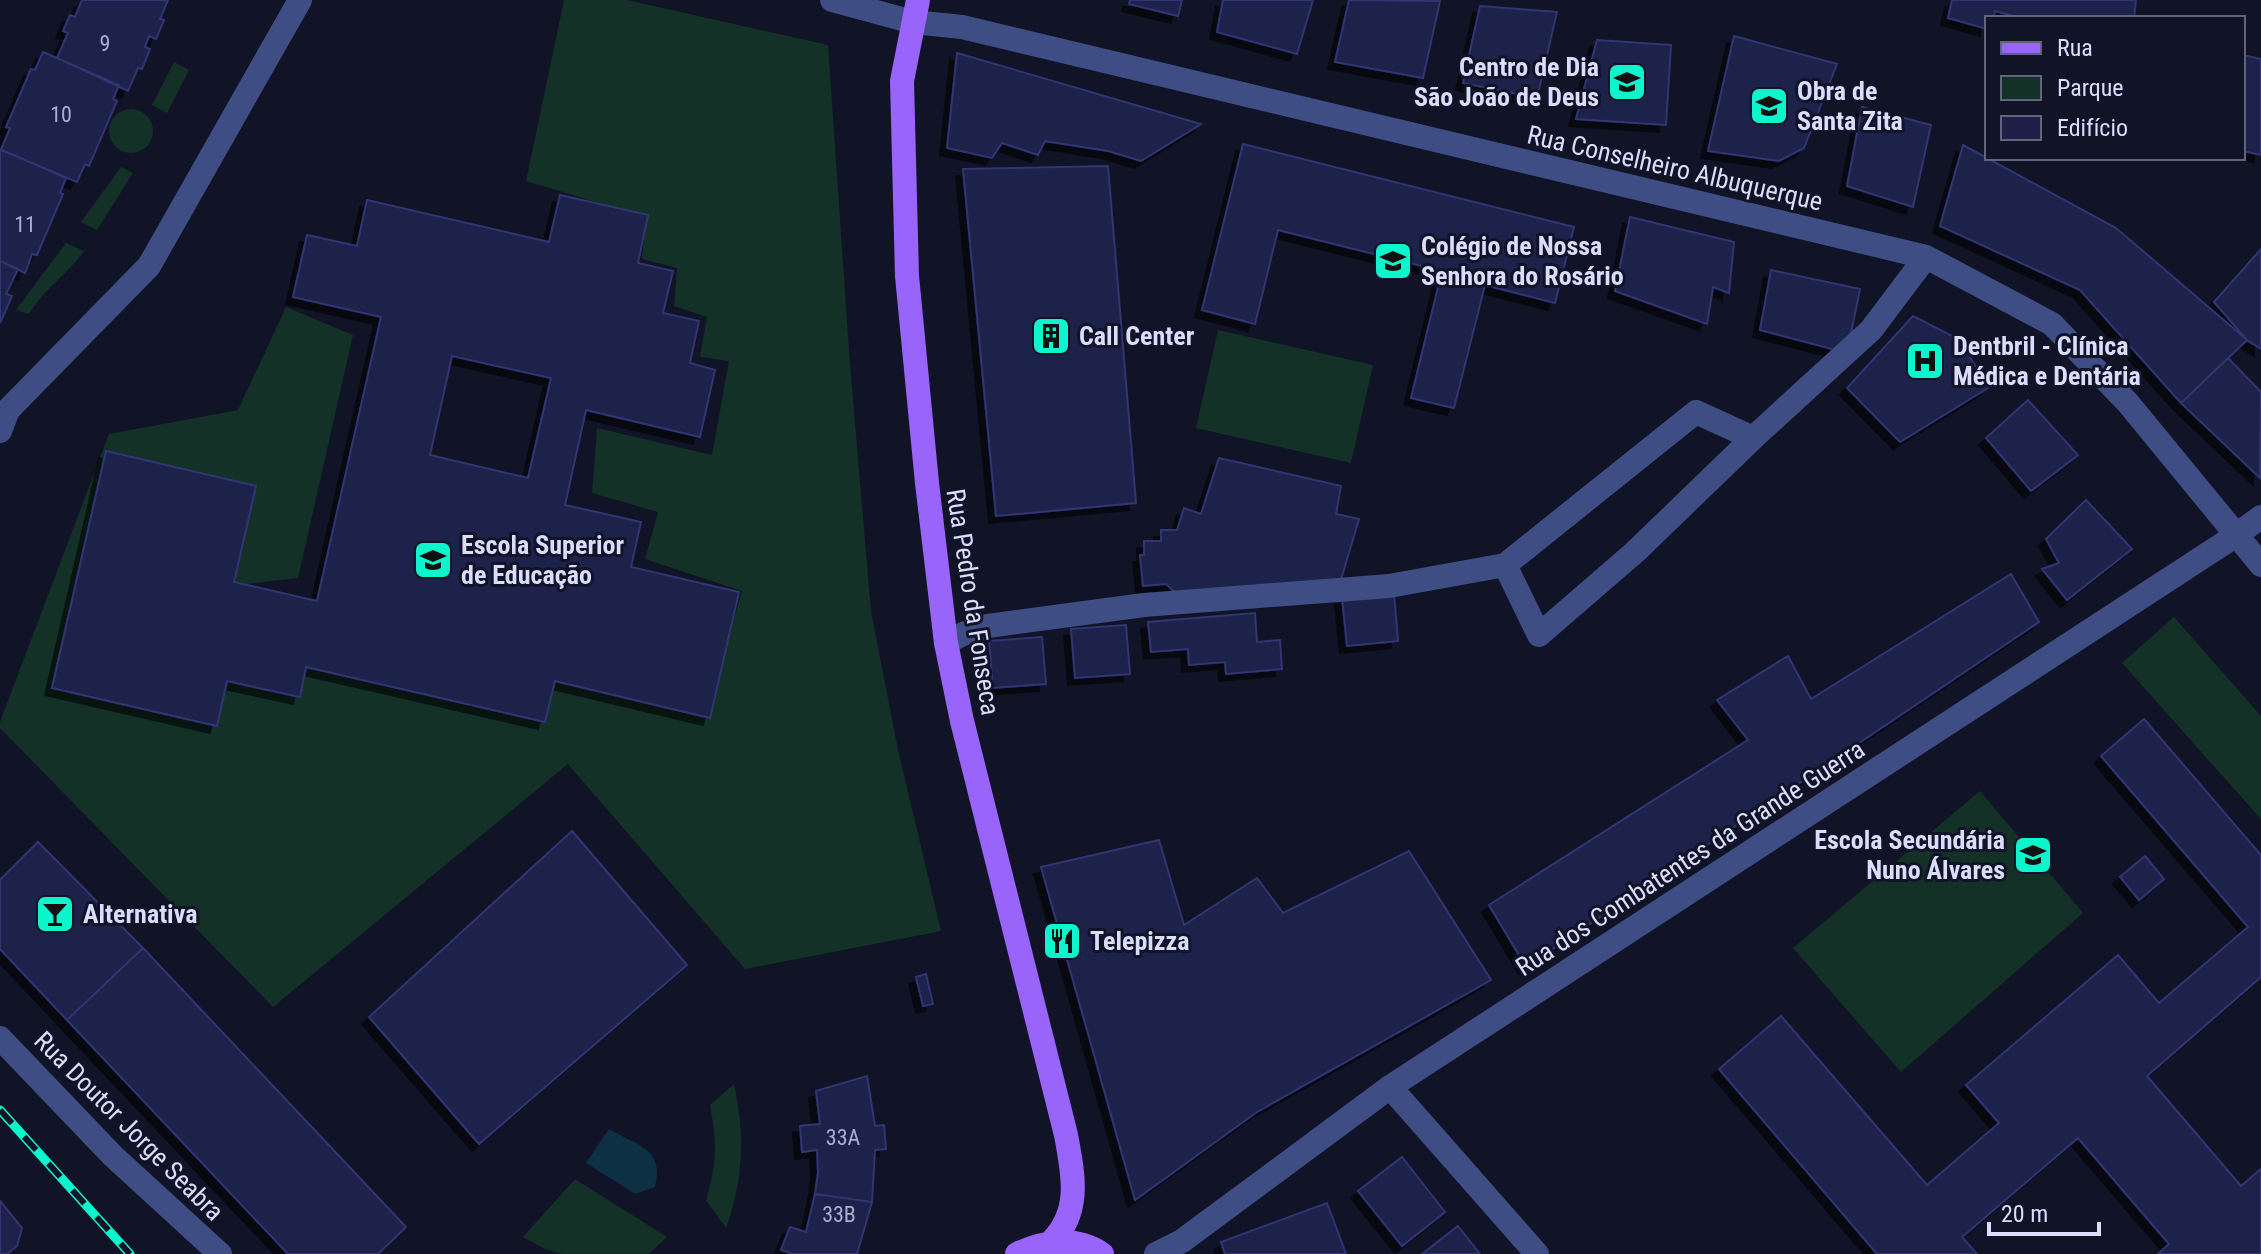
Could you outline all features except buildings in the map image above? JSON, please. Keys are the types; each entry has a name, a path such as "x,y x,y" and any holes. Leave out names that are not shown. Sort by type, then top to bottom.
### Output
{"main road":[{"name":"Rua Pedro da Fonseca","path":"915,11 902,81 907,276 925,469 946,643 962,721 1066,1135 1074,1183 1070,1213 1062,1231 1051,1242"},
{"path":"1017,1254 1032,1246 1051,1242 1074,1243 1096,1249 1102,1254"}],"street":[{"path":"0,431 8,410 149,266 300,0"},
{"name":"Rua Conselheiro Albuquerque","path":"832,0 915,11 962,27 1926,257 2052,324 2128,403 2261,565"},
{"path":"1505,565 1539,635 1635,552 1871,330 1926,257"},
{"path":"946,643 988,626 1144,605 1389,586 1505,565 1696,412 1753,438"},
{"name":"Rua dos Combatentes da Grande Guerra","path":"1156,1254 1182,1241 1390,1087 2261,517"},
{"name":"Rua Doutor Jorge Seabra","path":"0,1038 113,1156 220,1254"},
{"path":"1390,1087 1537,1254"}],"green space":[{"path":"564,0 627,0 828,45 871,611 898,750 941,931 745,969 568,764 273,1007 0,728 0,722 109,434 238,410 286,307 353,335 298,578 228,586 214,660 293,647 549,674 707,710 742,591 645,559 658,512 592,493 597,428 712,455 729,361 700,357 707,317 674,306 677,268 642,259 646,217 526,181"},
{"path":"174,62 189,70 167,113 152,105"},
{"path":"131,109 147,115 153,131 147,147 131,153 115,147 109,131 115,115"},
{"path":"121,167 133,173 97,230 81,222"},
{"path":"66,243 84,251 29,314 16,310"},
{"path":"1218,330 1373,365 1351,463 1196,428"},
{"path":"2174,617 2261,716 2261,819 2122,663"},
{"path":"1980,791 2083,913 1901,1072 1793,948"},
{"path":"734,1084 741,1156 736,1192 726,1228 706,1200 715,1153 710,1105"},
{"path":"575,1179 667,1237 649,1254 562,1254 523,1237"}],"water":[{"path":"609,1129 647,1150 652,1156 657,1174 655,1187 635,1194 586,1163"}],"railway":[{"path":"0,1110 130,1254"}],"place":[{"name":"Centro de Dia São João de Deus","path":"1627,82"},
{"name":"Obra de Santa Zita","path":"1769,106"},
{"name":"Colégio de Nossa Senhora do Rosário","path":"1393,261"},
{"name":"Call Center","path":"1051,336"},
{"name":"Dentbril - Clínica Médica e Dentária","path":"1925,361"},
{"name":"Escola Superior de Educação","path":"433,560"},
{"name":"Escola Secundária Nuno Álvares","path":"2033,855"},
{"name":"Alternativa","path":"55,914"},
{"name":"Telepizza","path":"1062,941"}]}
